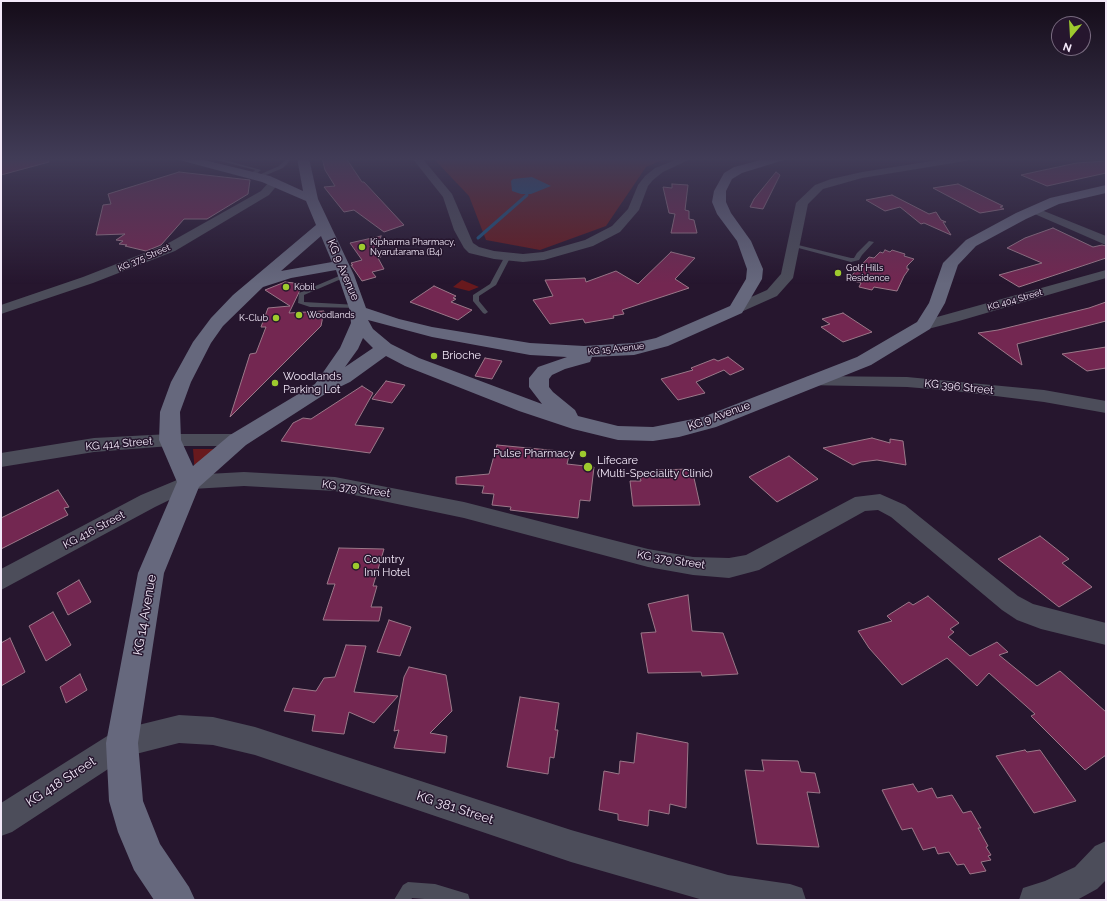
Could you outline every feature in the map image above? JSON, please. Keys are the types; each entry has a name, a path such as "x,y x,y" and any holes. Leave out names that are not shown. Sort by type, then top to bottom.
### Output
{"main road":[{"name":"KG 9 Avenue","path":"312,200 343,270 367,333 385,348 412,362 580,424 618,432 653,434 679,430 708,422 864,361 924,325 937,303 944,279 951,263 971,243 1034,210 1059,200"},
{"path":"719,200 724,214 744,241 755,269 754,279 736,309"},
{"path":"189,482 170,440 170,412 181,382 202,342 217,322 250,289 324,226"},
{"path":"250,289 272,279 288,274 343,270"},
{"name":"KG 15 Avenue","path":"359,313 432,332 530,349 584,352 634,349 662,342 736,309"},
{"name":"KG 14 Avenue","path":"318,390 349,349 359,313"},
{"name":"KG 14 Avenue","path":"176,900 147,856 136,832 126,801 122,743 151,573 189,482 238,440 318,390 343,378 385,348"},
{"path":"580,424 546,398 539,387 539,378 545,371 558,365 609,351"}],"street":[{"name":"KG 375 Street","path":"1,310 88,280 170,248 253,200"},
{"path":"450,200 468,245 474,250 494,255 523,258 544,256 589,244 616,230 633,210 637,200"},
{"path":"736,309 772,293 788,275 802,203 805,200"},
{"path":"1034,210 1106,241"},
{"name":"KG 404 Street","path":"924,325 954,318 1106,274"},
{"name":"KG 396 Street","path":"812,382 907,382 1044,396 1104,405"},
{"name":"KG 414 Street","path":"1,460 94,446 170,440 238,440"},
{"name":"KG 379 Street","path":"189,482 244,479 335,484 464,510 648,558 693,566 729,568 751,563 862,503 880,502 898,511 1010,603 1025,612 1041,618 1106,634"},
{"name":"KG 416 Street","path":"1,580 148,501 189,482"},
{"name":"KG 381 Street","path":"122,743 178,729 213,731 255,741 571,846 728,891 790,900"},
{"name":"KG 418 Street","path":"1,821 122,743"},
{"path":"1035,900 1048,897 1086,878 1106,857"}],"lane":[{"path":"794,246 851,260 857,259 859,254 872,242"},
{"path":"485,312 475,297 494,283 508,256"},
{"path":"343,270 301,294 301,303 359,313"},
{"path":"402,900 408,890 435,892 462,900"}],"shaded area":[{"path":"471,200 624,200 606,226 540,250 486,240"},
{"path":"462,280 479,287 469,291 453,287"},
{"path":"193,449 221,449 195,474"}],"building":[{"path":"110,200 238,200 207,219 184,219 161,245 146,251 119,244 123,241 116,240 125,234 96,235 103,205 111,204"},
{"path":"334,200 381,200 404,225 384,232 354,210 344,212"},
{"path":"666,200 686,200 685,210 689,211 689,219 694,220 697,233 671,233 675,214 669,213"},
{"path":"753,200 767,200 763,209 750,207"},
{"path":"866,200 902,200 929,214 936,212 941,220 946,222 943,222 951,235 924,223 921,224 900,207 885,211"},
{"path":"956,200 991,200 1003,206 1000,207 1004,209 980,213"},
{"path":"1053,228 1093,247 1102,245 1106,246 1106,258 1019,287 999,275 1042,263 1007,248 1025,238"},
{"path":"381,236 377,251 381,257 378,258 384,269 372,272 376,277 362,281 351,263 362,260 350,243"},
{"path":"885,250 890,252 892,250 905,254 904,256 914,259 907,266 907,269 909,269 897,291 874,287 872,290 859,287 861,283 851,280 853,277 850,277 869,257 874,258 880,252 883,253"},
{"path":"671,252 695,258 675,279 689,288 622,310 624,314 613,316 614,318 585,323 583,319 550,324 533,300 553,296 545,280 585,278 586,282 616,271 638,284"},
{"path":"285,282 303,284 289,313 324,311 321,326 230,417 250,354 256,353 266,327 261,327 268,308 290,306 265,290"},
{"path":"434,286 456,296 453,298 456,299 451,302 472,310 458,320 410,302"},
{"path":"1106,302 1106,321 1017,344 1022,365 978,333 998,330 1089,308"},
{"path":"843,313 872,332 843,342 821,327 830,324 822,319"},
{"path":"1106,347 1106,368 1087,371 1062,354"},
{"path":"728,357 744,369 730,375 724,370 696,382 705,393 678,400 661,379 693,370 691,368 714,359 718,361"},
{"path":"485,358 502,361 492,379 475,376"},
{"path":"386,381 405,385 392,403 372,399"},
{"path":"362,386 373,393 355,425 384,428 370,453 281,441 293,423 303,418 311,419"},
{"path":"872,438 890,443 890,439 903,441 906,465 877,460 861,462 853,465 823,448"},
{"path":"497,445 570,452 567,464 594,467 590,501 580,500 578,518 510,510 511,507 492,505 494,494 482,493 484,486 456,484 456,477 489,474"},
{"path":"789,456 818,479 777,502 749,477"},
{"path":"692,469 700,505 633,506 630,481 641,481 639,473 657,472 656,470"},
{"path":"58,490 69,507 64,508 68,515 1,549 1,518"},
{"path":"1040,536 1069,559 1062,563 1092,587 1059,607 998,559"},
{"path":"339,548 384,549 373,586 377,586 371,607 382,607 379,621 323,620 335,584 327,584"},
{"path":"79,580 91,602 68,615 57,593"},
{"path":"688,595 692,631 723,633 738,674 702,676 701,672 648,673 641,633 656,632 648,604"},
{"path":"928,596 959,623 950,629 954,632 948,637 970,656 997,642 1008,652 999,655 1037,686 1060,671 1106,712 1106,755 1085,770 1031,716 1035,714 989,673 977,686 947,658 902,685 869,648 858,631 892,621 887,616 909,602 913,605"},
{"path":"53,612 71,645 46,661 29,626"},
{"path":"389,620 411,627 400,656 377,652"},
{"path":"10,638 25,672 1,686 1,643"},
{"path":"346,645 366,646 354,692 398,696 374,723 349,712 344,734 312,731 315,715 284,711 293,688 316,691 324,678 335,677"},
{"path":"409,667 446,675 452,711 430,733 447,736 445,753 394,748 399,730 394,731 404,677"},
{"path":"80,674 87,690 66,703 60,687"},
{"path":"520,697 559,703 555,730 558,730 554,758 550,757 548,774 507,767"},
{"path":"637,733 688,743 686,808 670,804 669,814 649,810 648,826 618,820 618,814 599,810 604,771 619,774 620,761 634,763"},
{"path":"1025,750 1027,752 1040,750 1076,801 1034,813 996,756"},
{"path":"762,760 798,761 801,772 815,773 820,793 807,792 819,847 757,844 745,770 764,771"},
{"path":"913,784 918,792 932,788 937,798 952,795 963,813 971,811 981,828 978,828 988,846 986,847 991,855 988,856 991,860 981,862 986,871 970,874 964,864 957,865 949,852 938,854 935,847 923,850 912,828 902,830 882,790"}],"waterway":[{"path":"478,238 521,200"}],"place":[{"name":"Kipharma Pharmacy, Nyarutarama (B4)","path":"362,247"},
{"name":"Golf Hills Residence","path":"838,273"},
{"name":"Kobil","path":"286,287"},
{"name":"Woodlands","path":"299,315"},
{"name":"K-Club","path":"276,318"},
{"name":"Brioche","path":"434,356"},
{"name":"Woodlands Parking Lot","path":"275,383"},
{"name":"Pulse Pharmacy","path":"583,454"},
{"name":"Lifecare (Multi-Speciality Clinic)","path":"588,467"},
{"name":"Country Inn Hotel","path":"356,566"}]}
